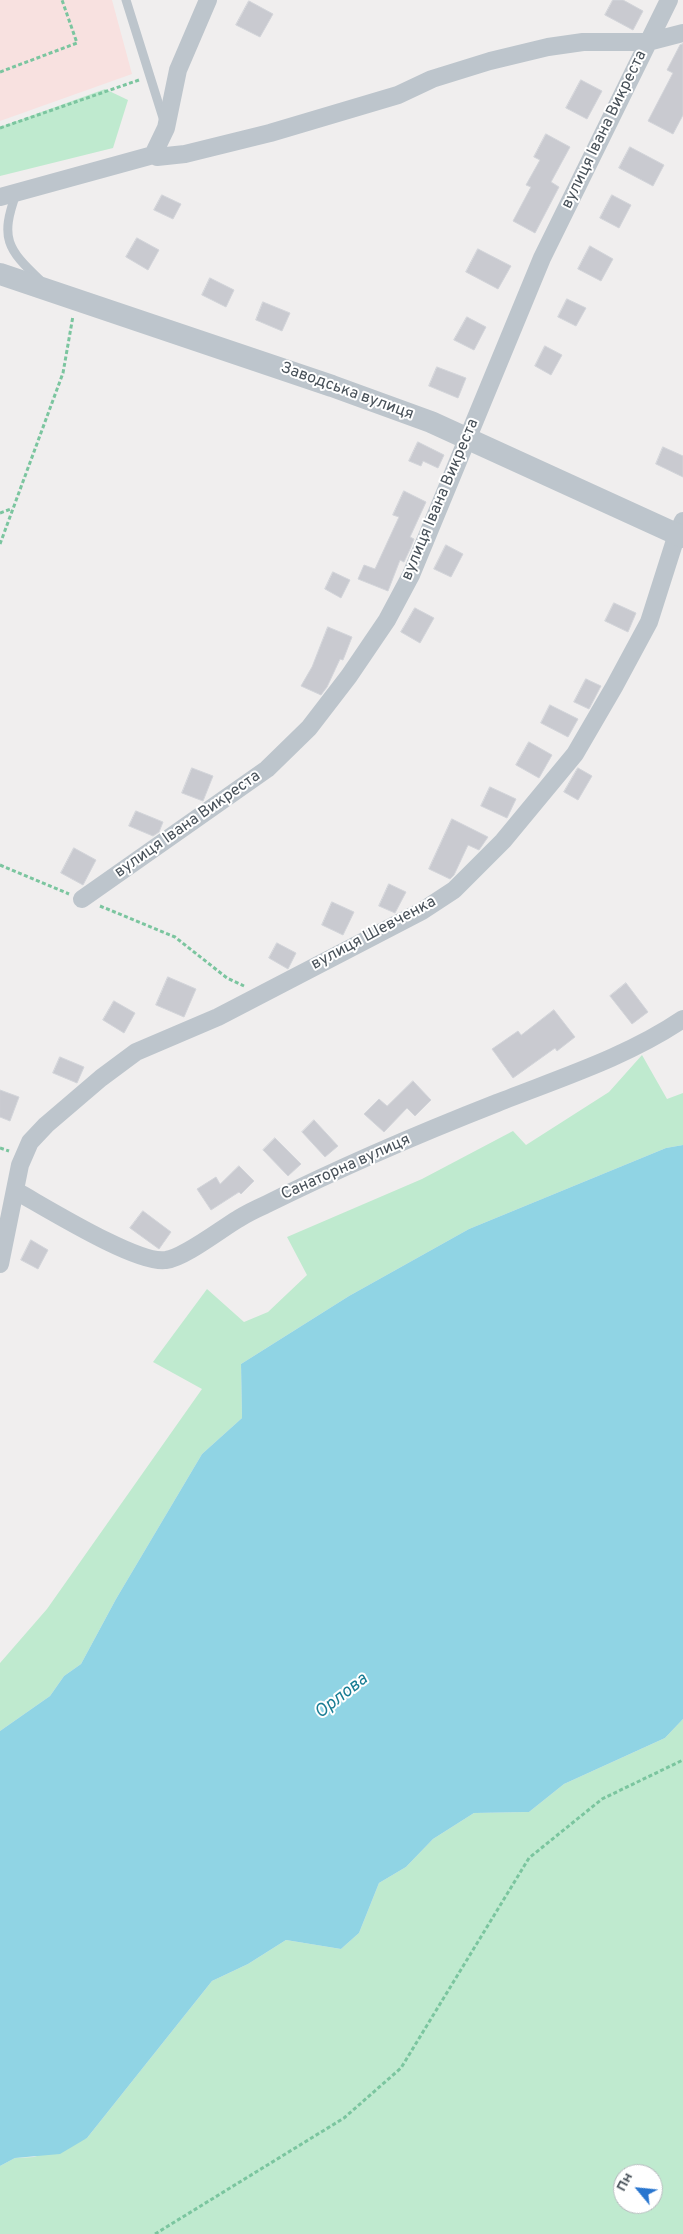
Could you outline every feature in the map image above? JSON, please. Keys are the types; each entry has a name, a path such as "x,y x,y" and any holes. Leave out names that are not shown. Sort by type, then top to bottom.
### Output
{"street":[{"path":"153,155 166,128 178,70 208,0"},
{"name":"вулиця Івана Викреста","path":"82,899 267,769 309,728 349,676 387,620 410,575 542,258 669,0"},
{"path":"8,195 153,155 157,157 186,154 270,133 398,95 432,79 490,60 548,47 602,41 648,42 683,33"},
{"name":"Заводська вулиця","path":"0,274 332,386 431,422 681,530"},
{"name":"вулиця Шевченка","path":"0,1264 20,1165 30,1142 46,1125 101,1078 136,1052 218,1017 422,910 454,890 503,842 575,754 614,687 649,622 681,530"},
{"name":"Санаторна вулиця","path":"16,1191 122,1249 143,1258 166,1260 185,1252 239,1218 314,1180 449,1122 598,1063 663,1032 683,1019"}],"lane":[{"path":"126,0 166,128"},
{"path":"8,195 4,231 6,242 25,266 51,290"}],"path":[{"path":"0,72 77,43 62,0"},
{"path":"0,128 150,76"},
{"path":"0,544 11,509 63,373 77,299"},
{"path":"0,512 11,509"},
{"path":"0,865 165,931 192,948 228,978 260,994"},
{"path":"155,2234 344,2118 401,2068 529,1858 602,1798 683,1760"}],"shaded area":[{"path":"0,0 112,0 132,74 0,121"}],"green space":[{"path":"105,89 128,100 113,148 0,176 0,127"},
{"path":"642,1055 667,1099 683,1093 683,1145 666,1148 469,1229 349,1296 241,1364 242,1418 202,1454 116,1599 81,1664 64,1676 50,1696 0,1731 0,1663 47,1609 202,1389 153,1362 207,1289 244,1322 268,1312 307,1275 287,1237 422,1179 513,1131 526,1145 609,1092"},
{"path":"683,1719 683,2234 0,2234 0,2166 15,2158 34,2157 87,2138 212,1981 248,1964 286,1940 341,1949 359,1933 379,1883 406,1867 433,1839 474,1813 529,1812 564,1784 665,1738"}],"water":[{"name":"Орлова","path":"683,1145 683,1719 665,1738 564,1784 529,1812 474,1813 433,1839 406,1867 379,1883 359,1933 341,1949 286,1940 248,1964 212,1981 87,2138 60,2154 15,2158 0,2166 0,1731 50,1696 64,1676 81,1664 116,1599 202,1454 242,1418 241,1364 349,1296 469,1229 666,1148"}],"building":[{"path":"613,0 623,0 643,11 633,30 605,15"},
{"path":"249,1 273,14 260,37 236,25"},
{"path":"683,44 683,115 673,134 648,121 673,73 667,70 680,45"},
{"path":"581,80 602,91 587,119 566,108"},
{"path":"546,134 570,147 551,182 559,187 535,233 513,221 531,187 526,185 540,160 534,157"},
{"path":"630,147 664,165 653,186 619,168"},
{"path":"162,195 181,204 173,219 154,210"},
{"path":"612,195 631,205 619,228 600,218"},
{"path":"137,238 159,250 148,270 126,257"},
{"path":"590,246 613,259 601,281 578,269"},
{"path":"478,249 511,266 498,289 466,272"},
{"path":"210,278 234,290 226,307 202,295"},
{"path":"567,299 586,308 576,326 558,317"},
{"path":"263,302 290,313 282,331 256,320"},
{"path":"467,317 486,327 474,350 454,340"},
{"path":"545,346 562,355 551,375 535,366"},
{"path":"437,367 466,378 458,398 429,386"},
{"path":"418,442 444,455 438,468 423,461 421,466 409,461"},
{"path":"663,447 683,456 683,477 656,464"},
{"path":"404,491 426,502 410,537 414,539 411,547 404,562 400,560 388,591 358,579 364,565 375,569 399,517 393,515"},
{"path":"446,545 463,554 451,577 434,569"},
{"path":"333,572 350,580 341,598 325,589"},
{"path":"614,603 636,613 628,632 605,621"},
{"path":"415,608 434,618 420,643 401,632"},
{"path":"328,627 352,637 343,660 340,659 327,687 321,695 301,686 312,667"},
{"path":"586,679 601,686 589,709 574,702"},
{"path":"550,705 578,719 568,737 541,723"},
{"path":"529,742 552,755 539,778 516,765"},
{"path":"192,768 213,776 203,801 182,793"},
{"path":"578,768 592,776 578,800 564,792"},
{"path":"490,787 516,799 507,818 481,806"},
{"path":"136,811 163,822 159,832 153,836 129,826"},
{"path":"452,819 488,837 479,850 468,845 454,875 450,879 429,869"},
{"path":"74,848 96,860 83,885 61,873"},
{"path":"389,884 406,892 395,913 379,906"},
{"path":"332,902 354,912 343,935 322,925"},
{"path":"277,943 296,953 288,969 269,958"},
{"path":"168,977 196,989 184,1017 156,1005"},
{"path":"626,983 648,1012 632,1024 610,996"},
{"path":"114,1001 135,1013 124,1033 103,1020"},
{"path":"554,1010 575,1037 557,1051 555,1048 513,1078 492,1049 518,1031 521,1035"},
{"path":"60,1057 84,1067 77,1083 53,1073"},
{"path":"413,1081 431,1100 415,1116 407,1108 384,1132 364,1114 379,1099 387,1106"},
{"path":"0,1090 19,1097 10,1121 0,1117"},
{"path":"314,1120 338,1146 325,1157 302,1132"},
{"path":"275,1138 301,1164 288,1176 263,1150"},
{"path":"239,1166 254,1181 241,1194 239,1192 211,1210 197,1189 216,1177 220,1184"},
{"path":"143,1211 171,1232 159,1249 130,1228"},
{"path":"31,1240 48,1250 38,1269 21,1260"}]}
